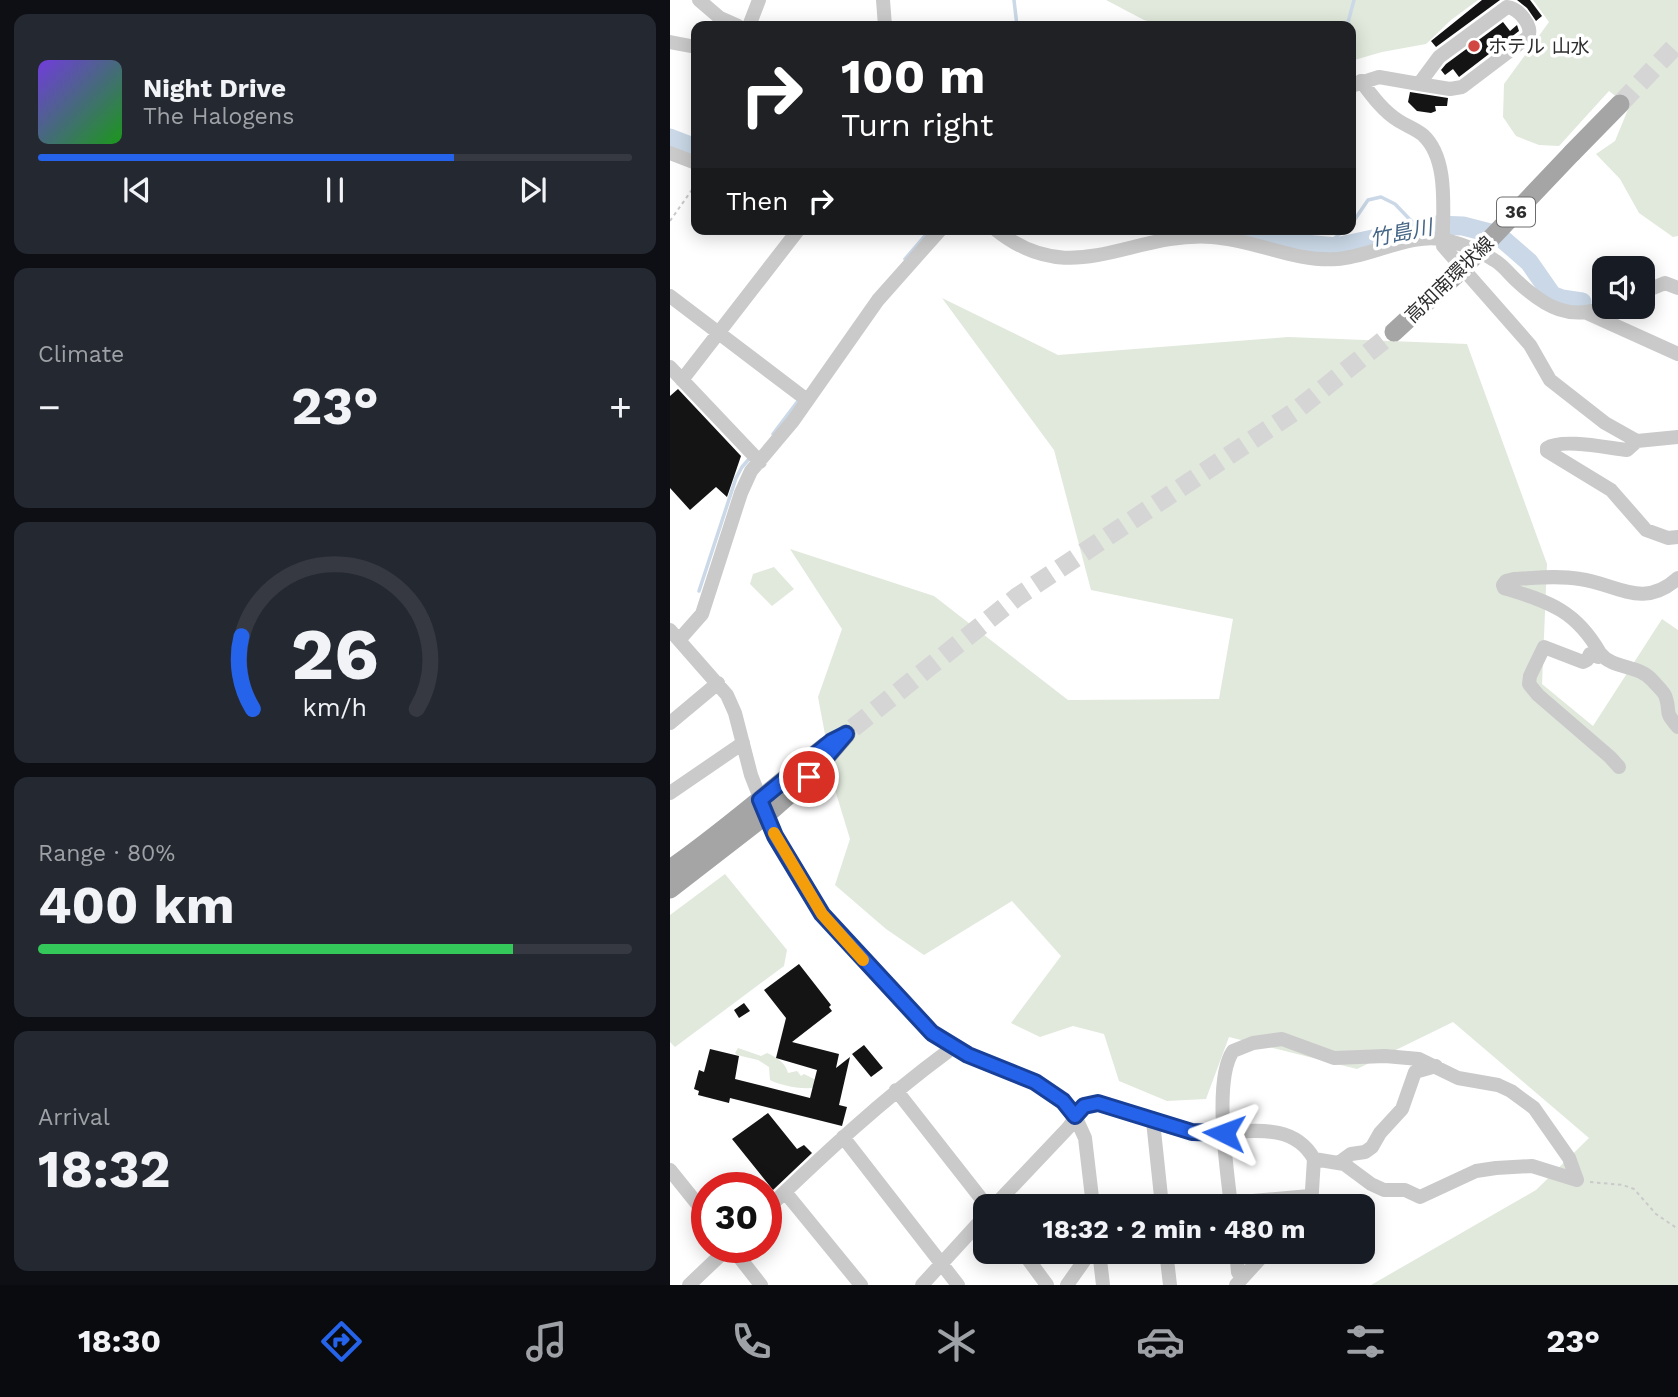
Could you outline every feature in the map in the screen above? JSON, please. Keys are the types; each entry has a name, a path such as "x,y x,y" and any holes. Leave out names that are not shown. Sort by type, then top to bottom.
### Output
{"main road":[{"name":"高知南環状線","path":"1394,332 1460,271 1620,104"},
{"path":"670,889 764,807 832,741 850,731"},
{"path":"670,869 764,807"}],"street":[{"path":"699,0 727,21"},
{"path":"751,21 759,0"},
{"path":"883,0 885,21"},
{"path":"1356,84 1379,77 1414,84 1450,89 1462,87 1528,37 1530,27 1513,8 1503,8 1439,57 1414,84"},
{"path":"670,42 691,46"},
{"path":"1356,84 1391,114 1421,133 1433,147 1440,164 1444,246 1530,345 1550,380 1605,422 1637,441 1678,437"},
{"path":"670,153 691,161"},
{"path":"1203,235 1288,255 1339,259 1419,239 1444,229"},
{"path":"1444,229 1495,261 1546,305 1568,312 1592,312"},
{"path":"682,380 794,235"},
{"path":"936,235 878,300 793,421 747,477 702,614 675,635 727,695 775,836 822,914 932,1033 968,1055 1035,1082 1063,1101 1075,1116 1085,1138 1092,1194"},
{"path":"1003,235 1017,246 1045,256 1072,259 1098,257 1182,235"},
{"path":"670,296 806,400"},
{"path":"1585,312 1678,354"},
{"path":"670,367 760,462"},
{"path":"1637,441 1627,450 1554,444 1547,448 1547,452 1611,490 1646,530 1668,538 1678,537"},
{"path":"1678,578 1661,590 1638,595 1573,578 1514,579 1504,583 1504,588 1529,594 1558,607 1585,632 1609,662 1641,673 1655,682 1665,695 1666,712 1678,727"},
{"path":"1600,653 1598,657 1590,654 1588,660 1583,662 1544,647 1529,684 1618,767"},
{"path":"670,722 718,683"},
{"path":"670,793 744,743"},
{"path":"1230,1194 1224,1133 1223,1073 1230,1054 1235,1049 1276,1039 1334,1058 1407,1057 1436,1066 1458,1078 1498,1085 1526,1101 1569,1158 1576,1180"},
{"path":"782,1195 896,1090 947,1052 951,1046"},
{"path":"1340,1162 1351,1154 1365,1152 1372,1147 1380,1133 1402,1110 1415,1072 1407,1057"},
{"path":"1415,1072 1436,1066"},
{"path":"896,1090 978,1194"},
{"path":"1005,1194 1068,1128 1084,1106 1098,1103 1192,1132 1271,1130 1289,1136 1310,1152 1314,1159 1311,1194"},
{"path":"1154,1121 1161,1194"},
{"path":"843,1137 958,1285"},
{"path":"1314,1159 1340,1162 1376,1187 1387,1191 1405,1190 1420,1196 1476,1171 1495,1168 1532,1166 1576,1180"},
{"path":"670,1170 691,1196"},
{"path":"785,1192 861,1285"},
{"path":"922,1285 973,1229"},
{"path":"689,1285 713,1263"},
{"path":"743,1263 761,1285"},
{"path":"1032,1264 1047,1285"},
{"path":"1067,1285 1082,1264"},
{"path":"1101,1264 1103,1285"},
{"path":"1168,1264 1170,1285"},
{"path":"1237,1264 1239,1282"},
{"path":"1239,1282 1255,1264"}],"path":[{"path":"670,221 691,191"},
{"path":"1576,1180 1628,1187 1638,1193 1656,1214 1678,1229"}],"shaded area":[{"path":"1106,0 1478,0 1451,20 1426,44 1356,60 1356,21 1144,20"},
{"path":"1533,0 1678,0 1678,236 1673,237 1639,213 1620,179 1596,154 1615,141 1629,107 1609,91 1559,146 1539,145 1516,136 1503,117 1504,84 1549,22"},
{"path":"942,298 1058,355 1288,337 1467,344 1547,564 1542,684 1593,726 1662,619 1678,630 1678,1285 1371,1285 1536,1190 1589,1138 1453,1022 1357,1069 1229,1037 1206,1099 1167,1101 1119,1081 1104,1034 1073,1026 1040,1037 1011,1023 1061,956 1012,901 924,955 886,929 835,885 850,839 836,793 818,697 842,629 790,549 934,596 1068,700 1219,699 1233,619 1091,590 1054,450"},
{"path":"774,567 794,589 772,606 750,584 753,574"},
{"path":"725,874 787,950 784,966 675,1047 670,1042 670,915"},
{"path":"738,1048 761,1056 767,1053 777,1058 788,1073 797,1071 801,1076 804,1074 816,1080 815,1087 792,1087 770,1080 769,1067 758,1060 737,1055 735,1053"}],"building":[{"path":"1482,0 1500,0 1436,47 1431,41"},
{"path":"1517,0 1530,0 1542,16 1536,21"},
{"path":"1503,22 1510,31 1517,25 1519,31 1459,77 1453,69 1445,75 1441,70 1446,64"},
{"path":"1410,92 1448,98 1447,106 1435,106 1436,111 1431,113 1417,111 1408,102"},
{"path":"678,389 741,456 727,497 716,487 690,510 670,488 670,396"},
{"path":"799,964 831,1005 829,1007 832,1011 792,1042 839,1054 836,1068 850,1057 839,1105 847,1107 842,1126 730,1098 729,1103 698,1095 699,1091 694,1089 699,1070 704,1072 710,1049 739,1056 735,1079 810,1098 817,1070 776,1058 786,1018 764,990"},
{"path":"744,1003 750,1011 739,1018 734,1010"},
{"path":"864,1045 883,1068 871,1077 852,1054"},
{"path":"768,1113 797,1149 804,1145 812,1153 782,1181 782,1172 759,1172 732,1139"}],"waterway":[{"path":"1014,0 1016,21"},
{"path":"1348,21 1354,0"},
{"name":"竹島川","path":"670,138 691,146"},
{"path":"1356,218 1368,200 1381,197 1395,204 1419,229"},
{"name":"竹島川","path":"1259,235 1285,242 1336,247 1437,225 1463,226 1498,235 1529,262 1552,295 1582,302"},
{"path":"905,259 926,235"},
{"path":"1326,245 1338,235"},
{"path":"773,434 798,401"},
{"path":"699,591 736,478 749,459"}],"tunnel":[{"path":"1620,104 1678,43"},
{"path":"853,728 1017,597 1294,412 1394,332"}],"slow traffic":[{"path":"774,833 822,914 863,960"}],"place":[{"name":"ホテル 山水","path":"1474,46"}],"route":[{"path":"809,777 846,734 832,741 760,800 775,836 833,929 932,1033 968,1055 1035,1082 1063,1101 1075,1116 1084,1106 1098,1103 1192,1132 1224,1133"}]}
